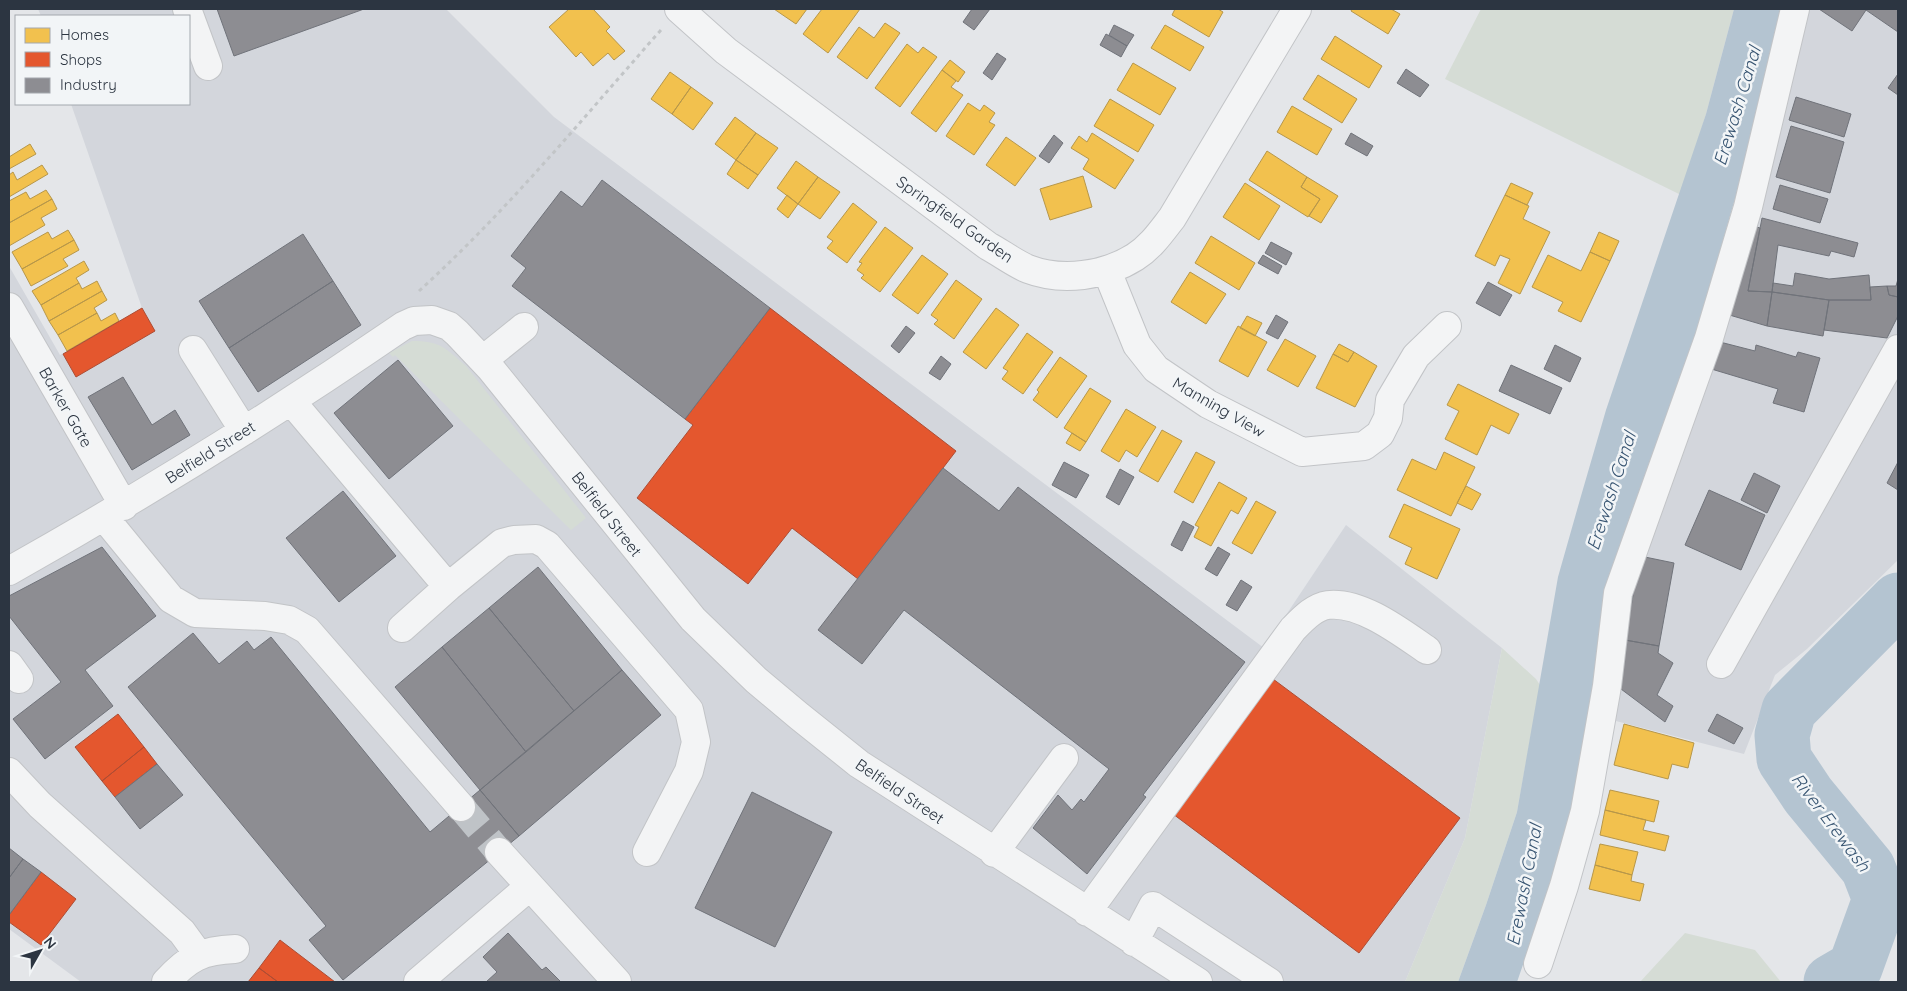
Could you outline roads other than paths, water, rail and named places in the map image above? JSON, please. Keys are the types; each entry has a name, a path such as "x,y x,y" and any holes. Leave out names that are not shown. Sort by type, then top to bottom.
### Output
{"street":[{"name":"Springfield Garden","path":"673,16 726,51 988,246 1027,268 1044,274 1079,276 1107,271 1136,257 1155,240 1172,218 1298,9"},
{"path":"1538,964 1564,886 1585,811 1607,686 1618,592 1709,338 1748,207 1795,9"},
{"path":"190,17 208,66"},
{"name":"Manning View","path":"1107,271 1137,344 1156,369 1208,404 1302,452 1364,446 1380,434 1388,418 1390,400 1416,356 1447,326"},
{"name":"Barker Gate","path":"11,315 114,512 171,599 195,614 265,616 289,620 307,630 461,807"},
{"name":"Belfield Street","path":"9,571 114,512 291,401 403,326 414,321 432,320 449,326 483,360 681,605 756,680 859,764 994,853 1198,982"},
{"path":"483,360 524,328"},
{"path":"1721,664 1898,349"},
{"path":"193,350 244,431"},
{"path":"291,401 448,587"},
{"path":"402,628 448,587 502,544 514,540 536,539 547,545 689,710 696,742 689,771 647,852"},
{"path":"1087,912 1293,629 1308,615 1328,606 1346,607 1384,622 1427,650"},
{"path":"994,853 1064,758"},
{"path":"9,772 40,806 182,932 198,954"},
{"path":"499,852 617,982"},
{"path":"418,982 530,886"},
{"path":"1134,942 1153,906 1269,982"},
{"path":"166,982 177,970 198,954 218,949 235,949"}],"water":[{"name":"Erewash Canal","path":"1734,9 1784,9 1750,147 1682,382 1604,594 1598,665 1572,806 1559,861 1517,982 1458,982 1517,812 1558,577 1606,410 1706,114"}],"waterway":[{"name":"River Erewash","path":"1831,982 1855,968 1880,899 1868,868 1808,795 1784,759 1782,735 1789,710 1898,600"}],"tunnel":[{"path":"461,807 499,852"}]}
